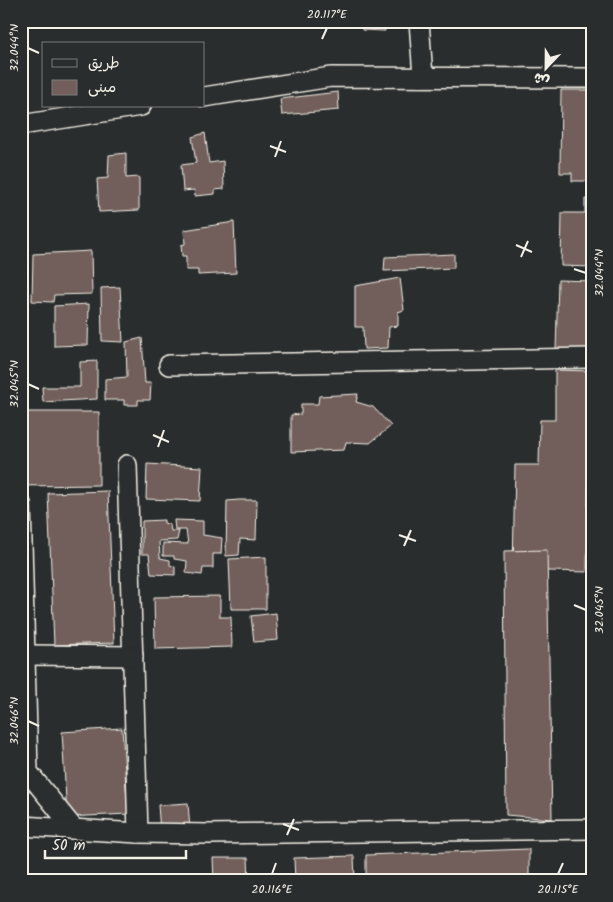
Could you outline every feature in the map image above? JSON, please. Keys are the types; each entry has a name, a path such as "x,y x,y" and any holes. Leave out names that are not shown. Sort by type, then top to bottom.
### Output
{"street":[{"path":"419,21 423,77"},
{"path":"205,97 331,77 592,78"},
{"path":"21,125 128,108"},
{"path":"169,364 592,358"},
{"path":"127,465 138,833"},
{"path":"21,504 28,772 74,829"},
{"path":"25,655 132,656"},
{"path":"21,826 138,833 210,834 592,829"}],"building":[{"path":"361,21 402,21 402,24 385,24 385,31 362,30"},
{"path":"561,90 592,90 592,181 572,181 572,173 560,173"},
{"path":"338,92 339,110 282,115 280,99"},
{"path":"205,133 209,163 223,161 224,189 215,190 215,194 195,196 194,190 183,191 181,165 196,163 192,137"},
{"path":"126,153 126,178 139,177 139,210 99,212 97,179 108,178 109,155"},
{"path":"585,199 592,199 592,267 561,266 562,213 585,213"},
{"path":"234,222 236,273 198,275 198,270 186,270 186,256 182,256 181,245 185,244 184,230"},
{"path":"91,251 92,294 54,295 53,302 32,301 33,254"},
{"path":"454,254 454,268 384,271 385,257"},
{"path":"400,278 404,310 398,312 398,326 389,327 388,348 364,349 363,327 355,327 355,286"},
{"path":"558,280 592,281 592,352 556,351"},
{"path":"120,287 123,342 102,341 101,288"},
{"path":"89,304 88,345 54,346 54,306"},
{"path":"142,338 145,383 151,383 150,400 138,400 138,405 124,405 124,400 105,400 105,379 127,377 126,342"},
{"path":"97,361 97,399 43,402 42,387 80,387 80,362"},
{"path":"555,370 592,371 592,447 589,448 587,572 513,570 515,465 539,465 540,420 555,420"},
{"path":"358,394 356,402 373,407 391,426 370,443 346,442 344,450 291,452 291,415 301,414 301,404 318,404 319,396"},
{"path":"21,412 99,412 99,485 21,486"},
{"path":"147,464 202,467 200,501 146,499"},
{"path":"108,491 114,643 54,645 48,493"},
{"path":"257,500 256,540 240,539 239,555 226,556 227,501"},
{"path":"164,520 164,523 170,525 171,531 179,531 177,540 159,541 160,558 170,560 170,565 175,567 175,575 151,574 149,554 142,554 142,521"},
{"path":"174,520 203,521 203,535 222,538 221,554 213,554 213,568 203,568 202,575 186,573 187,561 174,559 174,556 163,556 163,543 188,544 186,530 175,530"},
{"path":"547,550 552,819 506,815 504,551"},
{"path":"266,557 266,609 231,609 229,559"},
{"path":"220,596 220,617 231,617 232,647 155,649 154,597"},
{"path":"276,613 278,640 254,642 251,616"},
{"path":"122,728 128,814 67,817 62,732"},
{"path":"188,803 190,830 160,832 158,805"},
{"path":"529,849 529,881 366,881 366,855"},
{"path":"354,856 355,881 295,881 294,858"},
{"path":"213,858 248,858 249,881 214,881"}]}
